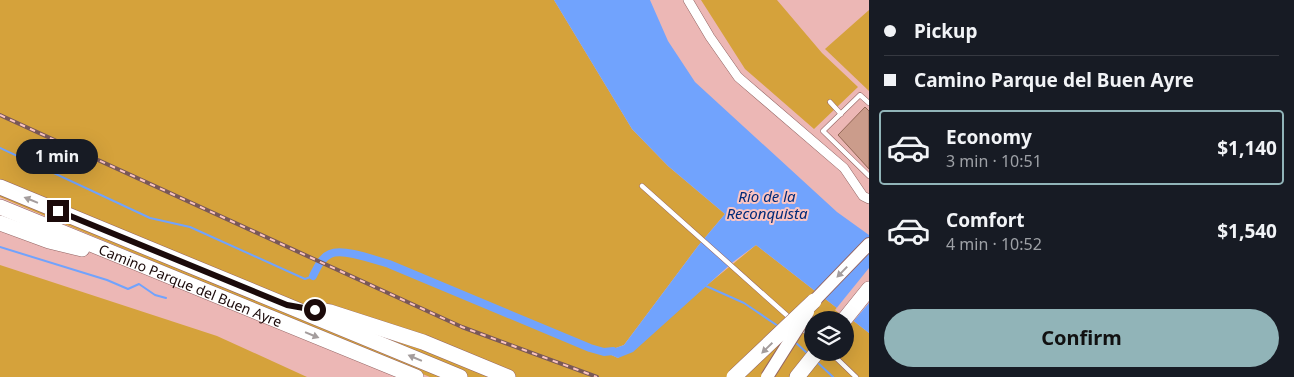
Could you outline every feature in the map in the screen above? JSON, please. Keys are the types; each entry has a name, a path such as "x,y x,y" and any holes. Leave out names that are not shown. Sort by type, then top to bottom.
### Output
{"highway":[{"name":"Camino Parque del Buen Ayre","path":"0,187 287,305"},
{"name":"Camino Parque del Buen Ayre","path":"0,207 381,363"},
{"path":"0,223 49,241 137,263"},
{"path":"851,311 869,289"},
{"path":"734,377 814,301"},
{"path":"287,305 330,312 423,342 508,377"},
{"path":"287,305 460,377"},
{"path":"797,377 810,361"},
{"path":"381,363 410,377"},
{"path":"381,363 416,377"}],"main road":[{"path":"766,377 814,301 869,244"}],"street":[{"path":"688,0 710,37 738,77 844,168 863,196 869,200"}],"lane":[{"path":"869,104 860,96 823,131 869,176"},
{"path":"830,102 841,114"},
{"path":"642,186 732,269 804,331"},
{"path":"839,361 856,377"}],"shaded area":[{"path":"0,0 554,0 632,129 668,166 725,214 698,246 624,345 605,352 618,358 756,245 841,311 804,311 804,361 854,361 854,321 869,333 869,377 460,377 0,187"},
{"path":"701,0 777,0 822,53 858,87 814,129 745,69"},
{"path":"869,10 869,91 825,49"},
{"path":"0,193 441,377 430,377 396,363 0,197"},
{"path":"0,265 217,336 307,377 0,377"}],"water":[{"name":"Río de la Reconquista","path":"554,0 650,0 668,41 695,82 837,212 869,235 869,333 854,321 854,311 841,311 756,245 733,262 633,352 618,358 604,352 624,345 698,246 725,214 668,166 632,129"}],"pier":[{"path":"869,268 869,303 854,321 854,311 835,310"}],"building":[{"path":"865,107 869,111 869,169 838,135"}],"waterway":[{"path":"0,148 150,218 190,227 305,279 313,276"},
{"path":"0,247 107,280 128,289 139,284 155,295 166,298"},
{"path":"313,276 322,261 330,254 343,252 359,255 389,264 590,348 604,352 613,351"},
{"path":"706,286 744,303 778,326"},
{"path":"794,341 804,350"},
{"path":"816,361 833,377"}],"railway":[{"path":"0,115 462,327 597,377"}],"route":[{"path":"58,211 287,305 315,310"}]}
